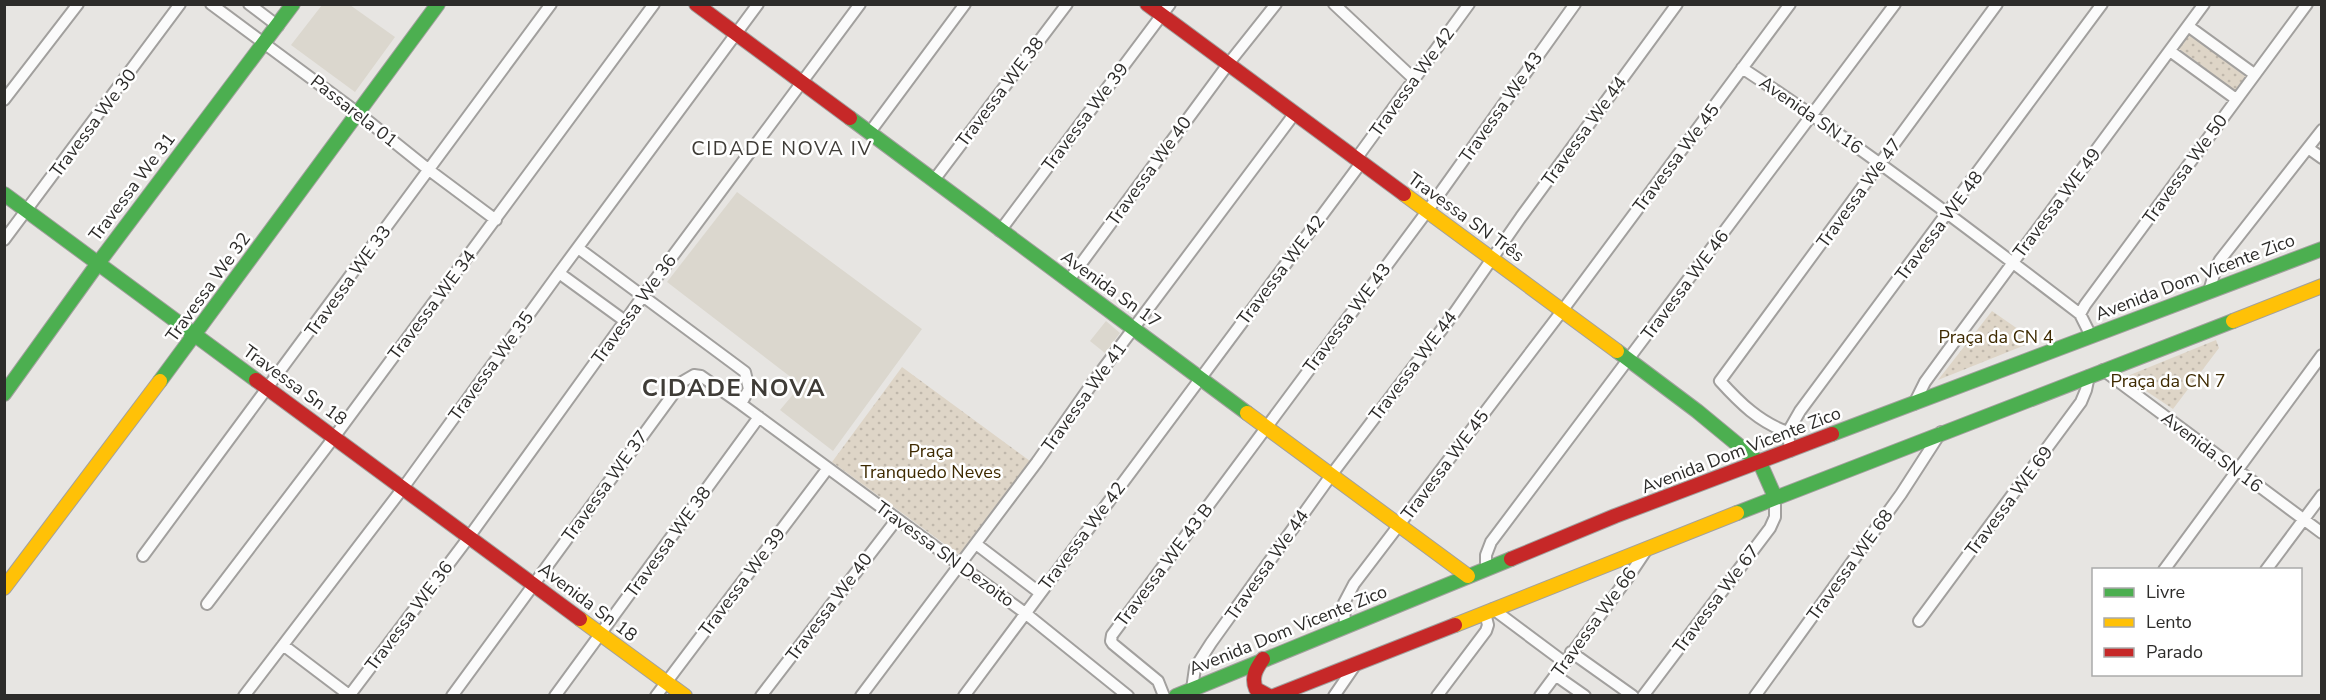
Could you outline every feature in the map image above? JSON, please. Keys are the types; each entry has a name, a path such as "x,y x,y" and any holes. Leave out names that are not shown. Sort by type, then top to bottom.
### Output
{"main road":[{"name":"Travessa We 31","path":"4,394 99,262 293,4"},
{"name":"Travessa We 32","path":"4,588 195,335 438,4"},
{"name":"Avenida Sn 17","path":"696,4 1468,576"},
{"name":"Travessa SN Três","path":"1147,4 1166,10 1229,63 1697,411 1760,462"},
{"path":"4,194 99,262"},
{"name":"Avenida Dom Vicente Zico","path":"1176,696 1193,692 1263,659 1615,516 2322,249"},
{"name":"Travessa Sn 18","path":"99,262 469,537"},
{"path":"1275,696 1647,548 1667,530 1774,494 1941,432 2242,319 2322,286"},
{"path":"1760,462 1774,494"},
{"name":"Avenida Sn 18","path":"469,537 685,696"},
{"path":"1263,659 1254,674 1254,687 1269,696"}],"street":[{"path":"4,100 78,4"},
{"name":"Travessa We 30","path":"4,240 180,4"},
{"name":"Passarela 01","path":"211,4 358,112 429,170 496,220"},
{"path":"249,4 278,26"},
{"name":"Travessa WE 33","path":"143,556 551,4"},
{"name":"Travessa WE 34","path":"207,604 496,220 654,4"},
{"path":"736,34 758,4"},
{"path":"801,83 860,4"},
{"path":"870,132 965,4"},
{"name":"Travessa WE 38","path":"934,180 1067,4"},
{"path":"1229,63 1276,4"},
{"path":"1334,4 1414,79"},
{"name":"Travessa We 42","path":"1358,161 1469,4"},
{"name":"Travessa We 43","path":"1428,210 1575,4"},
{"name":"Travessa We 44","path":"1493,258 1677,4"},
{"name":"Travessa We 45","path":"1562,311 1790,4"},
{"name":"Travessa WE 46","path":"1486,568 1486,555 1491,542 1895,4"},
{"name":"Travessa We 47","path":"1788,432 1774,428 1754,414 1720,381 1997,4"},
{"name":"Travessa WE 48","path":"1788,432 1800,411 2102,4"},
{"name":"Travessa WE 49","path":"1914,404 1925,382 2204,4"},
{"name":"Travessa We 50","path":"2080,314 2307,4"},
{"name":"Travessa We 39","path":"1000,231 1166,10"},
{"path":"2188,27 2254,75"},
{"name":"Travessa We 35","path":"244,696 403,488 736,34"},
{"path":"2170,51 2236,99"},
{"name":"Travessa We 40","path":"1069,280 1229,63"},
{"name":"Avenida SN 16","path":"1742,68 1812,114 1881,164 2080,314"},
{"name":"Travessa We 36","path":"469,537 643,296 801,83"},
{"name":"Travessa We 41","path":"959,566 1295,113"},
{"path":"2209,291 2220,260 2321,130"},
{"path":"2308,148 2322,158"},
{"name":"Travessa WE 42","path":"1201,377 1358,161"},
{"name":"Travessa WE 43","path":"1267,427 1428,210"},
{"path":"578,248 746,372 748,389 741,404"},
{"name":"Travessa WE 44","path":"1332,474 1493,258"},
{"path":"559,273 625,321"},
{"name":"Travessa WE 45","path":"1345,626 1344,603 1349,591 1562,311"},
{"path":"2080,314 2091,336"},
{"path":"2165,568 2322,355"},
{"name":"Avenida SN 16","path":"2103,370 2322,533"},
{"name":"Travessa WE 37","path":"452,696 682,382 694,375 701,376"},
{"name":"Travessa SN Dezoito","path":"701,376 1025,613 1128,696"},
{"name":"Travessa WE 69","path":"1919,621 2081,402 2089,376"},
{"name":"Travessa We 42","path":"964,696 1201,377"},
{"name":"Travessa WE 38","path":"555,696 759,417"},
{"name":"Travessa WE 43 B","path":"1164,696 1158,681 1110,641 1112,635 1267,427"},
{"path":"1788,432 1790,451"},
{"name":"Travessa WE 68","path":"1755,696 1894,503 1941,432"},
{"name":"Travessa We 39","path":"656,696 828,468"},
{"name":"Travessa We 44","path":"1193,692 1192,676 1200,659 1332,474"},
{"name":"Travessa We 67","path":"1643,696 1762,539 1775,517 1774,494"},
{"path":"2267,568 2322,495"},
{"name":"Travessa We 40","path":"761,696 897,519"},
{"name":"Travessa WE 36","path":"349,695 469,537"},
{"path":"976,544 1040,593"},
{"name":"Travessa We 66","path":"1540,696 1627,579 1647,548"},
{"path":"861,696 959,566"},
{"path":"1489,611 1564,663"},
{"path":"1437,696 1486,631 1489,611"},
{"path":"283,645 349,695"},
{"path":"1572,652 1633,696"},
{"path":"1334,696 1356,664"},
{"path":"1555,675 1585,696"}],"shaded area":[{"path":"322,5 350,5 395,37 355,92 291,45"},
{"path":"737,192 922,329 833,451 780,410 801,385 667,282"},
{"path":"1106,321 1120,333 1105,353 1090,341"}],"green space":[{"path":"2189,34 2246,77 2236,91 2178,48"},
{"name":"Praça da CN 4","path":"1992,311 2035,341 1938,380"},
{"name":"Praça da CN 7","path":"2216,340 2219,348 2173,409 2125,377"},
{"name":"Praça Tranquedo Neves","path":"902,367 1030,461 961,556 832,462"}],"traffic: fast":[{"path":"4,394 99,262 293,4"},
{"path":"160,381 438,4"},
{"path":"850,118 1247,413"},
{"path":"4,194 256,380"},
{"path":"1832,434 2322,249"},
{"path":"1737,513 2233,321"},
{"path":"1617,351 1697,411 1760,463 1775,497"},
{"path":"1176,696 1511,559"}],"traffic: slow":[{"path":"1404,194 1617,351"},
{"path":"2233,321 2322,286"},
{"path":"4,588 160,381"},
{"path":"1247,413 1468,576"},
{"path":"1455,625 1737,513"},
{"path":"580,619 685,696"}],"traffic: jam":[{"path":"696,4 850,118"},
{"path":"1147,4 1404,194"},
{"path":"256,380 580,619"},
{"path":"1511,559 1615,516 1832,434"},
{"path":"1274,696 1455,625"},
{"path":"1263,659 1255,673 1254,681 1256,689 1269,696"}],"district":[{"name":"CIDADE NOVA IV","path":"782,148"},
{"name":"CIDADE NOVA","path":"734,388"}]}
